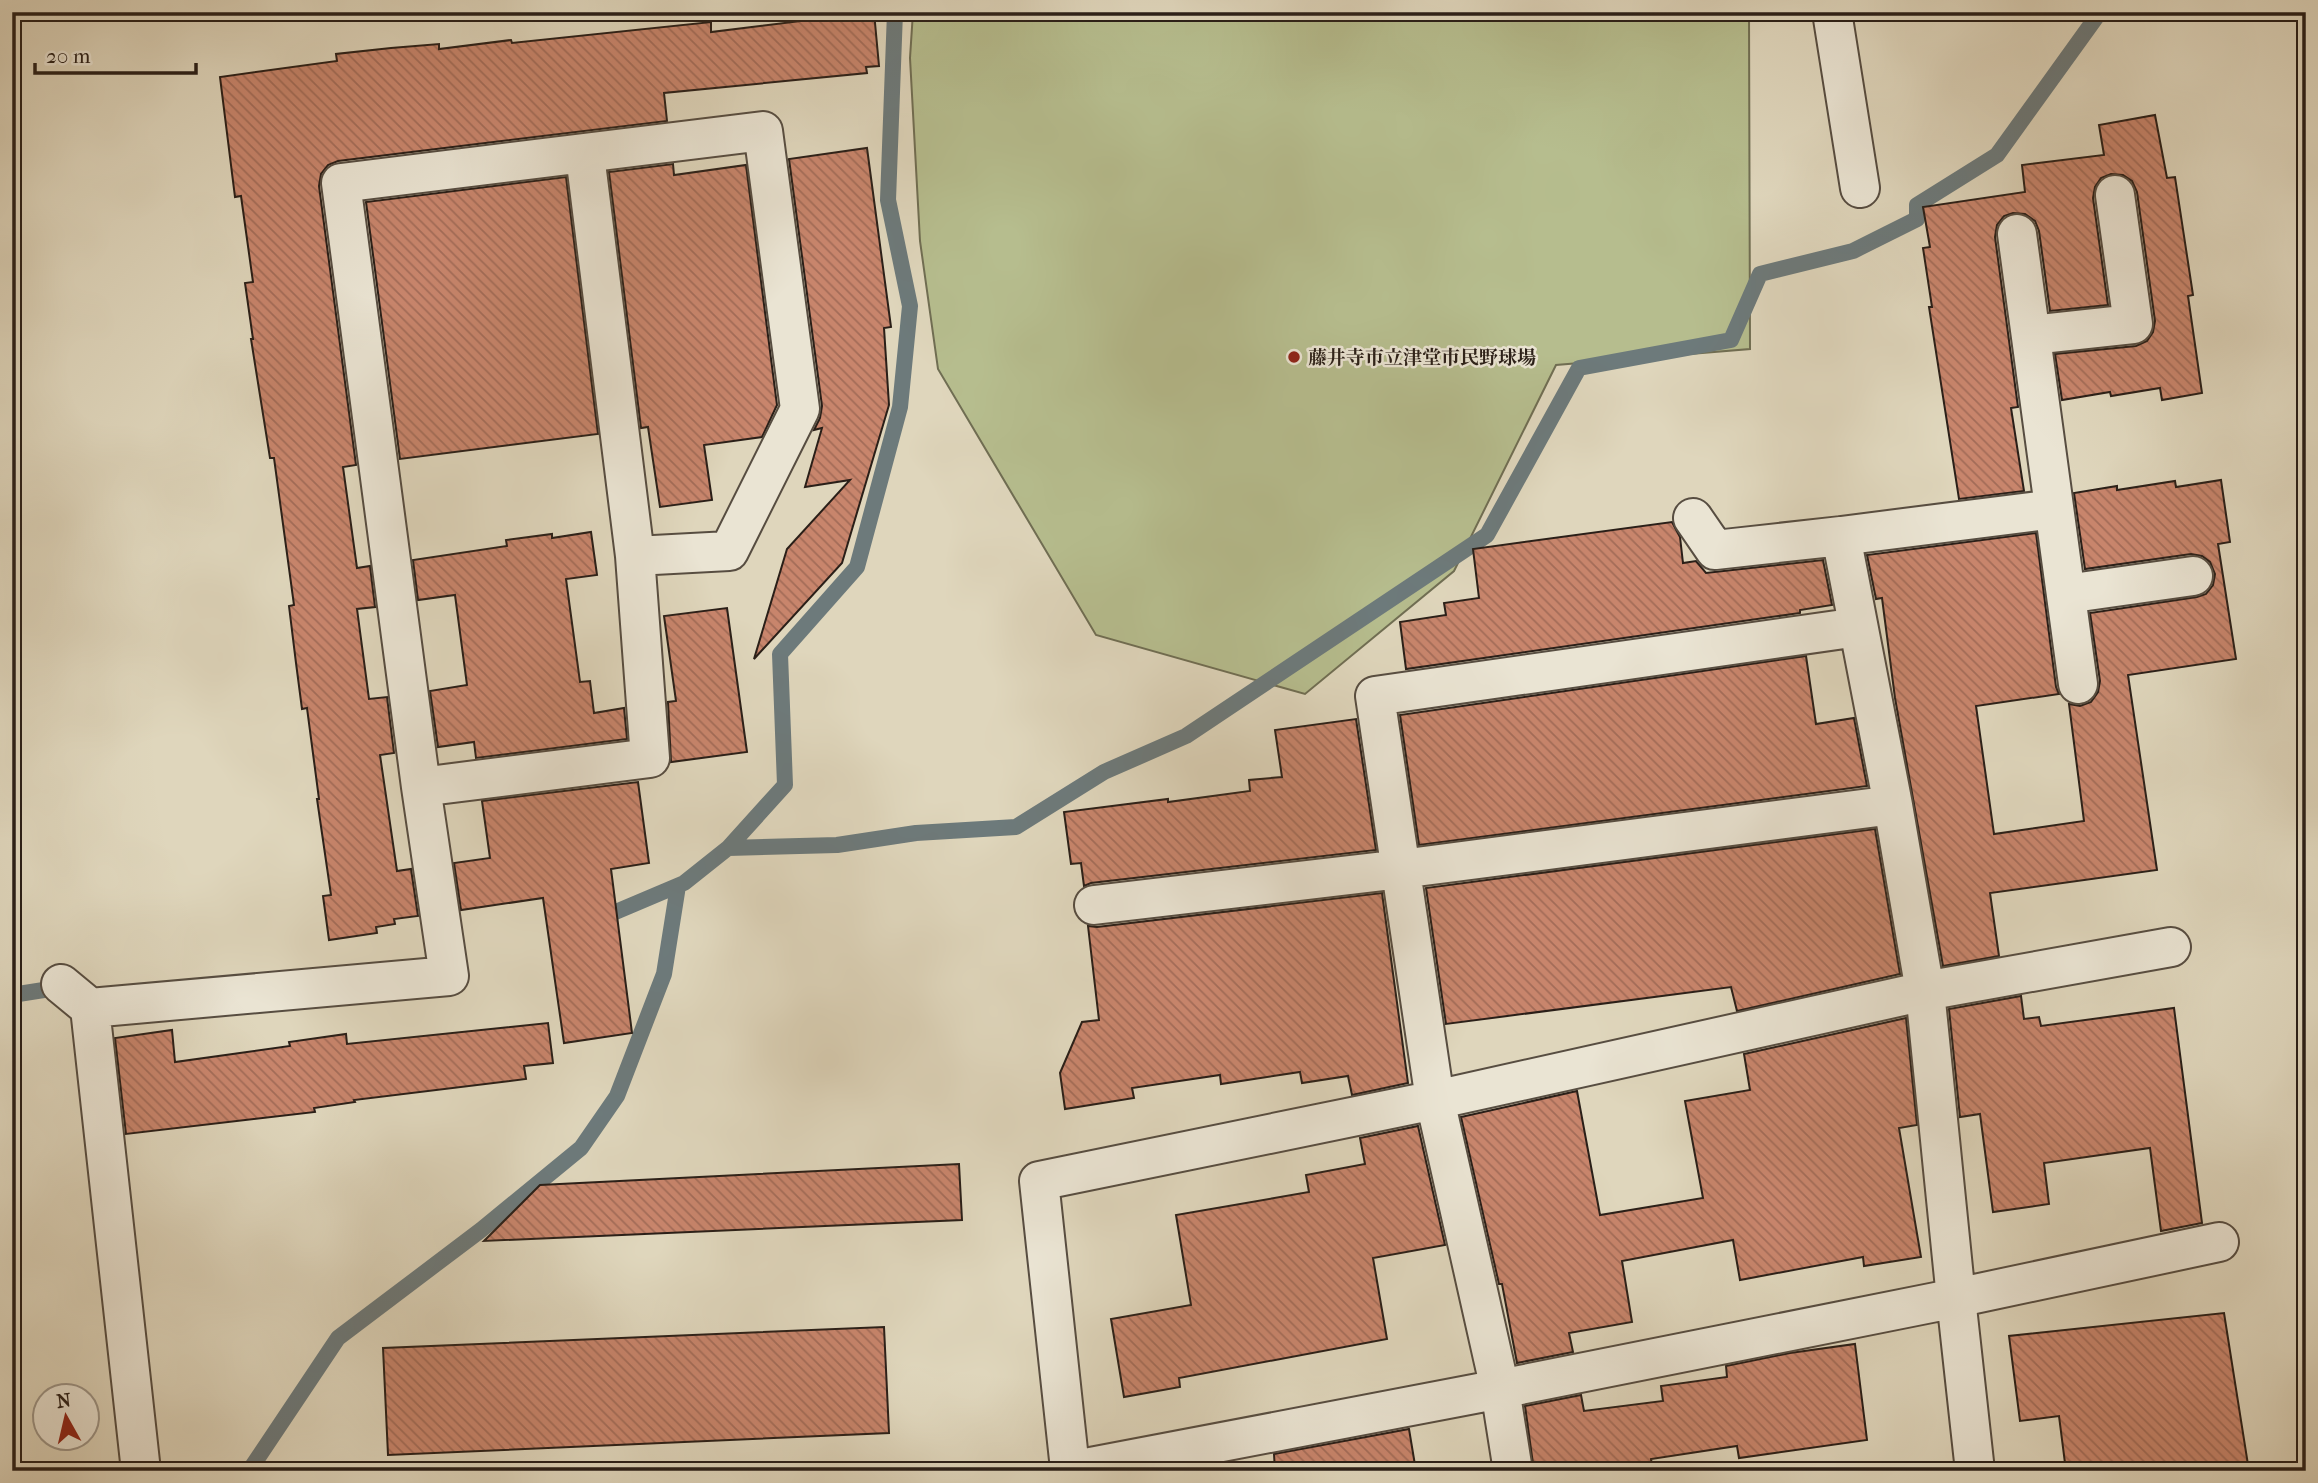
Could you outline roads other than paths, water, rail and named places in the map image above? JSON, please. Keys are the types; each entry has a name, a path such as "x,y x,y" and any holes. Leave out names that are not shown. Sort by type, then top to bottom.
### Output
{"street":[{"path":"1832,12 1860,188"},
{"path":"90,1008 449,976 421,788 341,183 763,131 800,409 729,551 635,556"},
{"path":"421,788 650,758 635,556 585,155"},
{"path":"2031,335 2133,324 2115,195"},
{"path":"2017,234 2078,684"},
{"path":"1693,518 1715,550 2054,509"},
{"path":"1841,536 1893,805 1925,991 1975,1471"},
{"path":"2066,594 2193,576"},
{"path":"1513,1471 1500,1389 1435,1100 1375,696 1858,627"},
{"path":"1094,905 1401,869 1893,805"},
{"path":"2171,947 1925,991 1435,1100 1039,1181 1070,1470 1500,1389 1956,1298 2219,1242"},
{"path":"61,984 90,1008 141,1471"}],"waterway":[{"path":"728,848 785,785 780,654 857,567 900,407 910,306 888,200 895,12"},
{"path":"599,919 684,883 728,848 837,845 916,833 1016,827 1104,772 1186,736 1487,535 1579,368 1731,340 1760,274 1853,251 1917,219 1917,205 1997,155 2100,12"},
{"path":"249,1471 338,1338 481,1230 581,1148 617,1096 664,974 678,886"},
{"path":"12,995 50,989"}],"place":[{"name":"藤井寺市立津堂市民野球場","path":"1294,357"}]}
